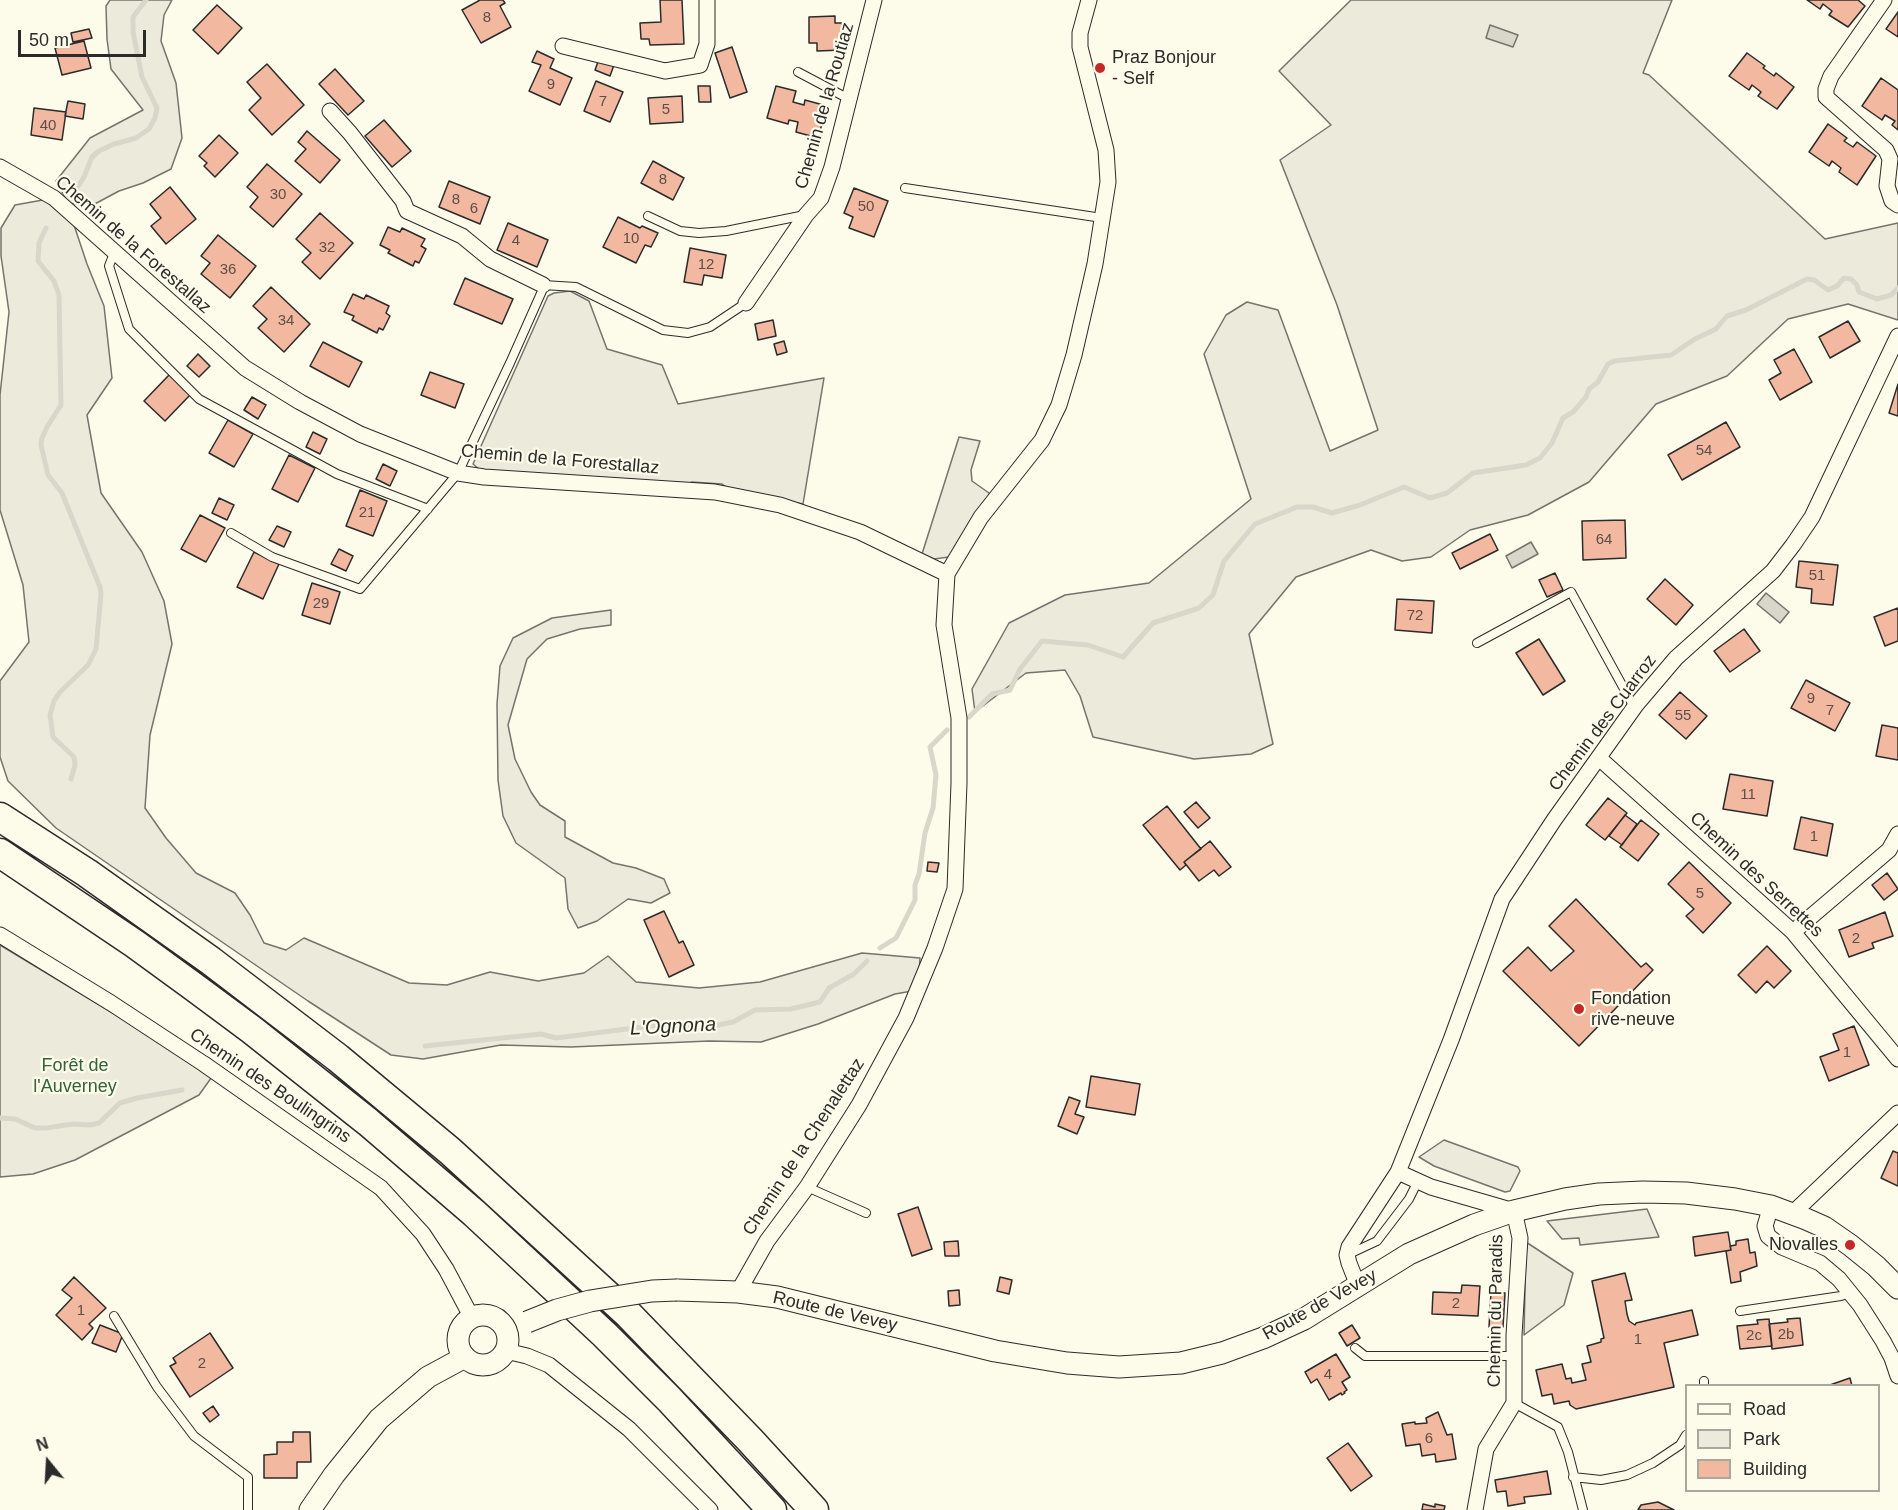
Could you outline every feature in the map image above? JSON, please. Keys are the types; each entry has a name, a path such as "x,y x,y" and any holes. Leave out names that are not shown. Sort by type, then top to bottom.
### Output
{"highway":[{"path":"0,817 87,873 211,961 338,1058 450,1151 628,1314 814,1510"},
{"path":"0,853 126,937 252,1030 369,1122 474,1213 605,1335 669,1399 772,1510"}],"street":[{"path":"562,46 665,71 700,65 707,44 707,0"},
{"name":"Chemin de la Routiaz","path":"746,303 821,198 832,167 874,0"},
{"name":"Chemin de la Chenalettaz","path":"738,1292 767,1241 807,1187 858,1105 906,1018 936,948 955,888 959,718 944,625 947,574 981,517 1042,440 1059,405 1077,343 1095,264 1108,182 1106,150 1080,47 1080,33 1089,0"},
{"path":"1884,0 1831,76 1826,89 1826,97 1887,150 1890,159 1887,186 1892,201 1898,205"},
{"name":"Chemin de la Routiaz","path":"330,111 403,201 407,211 462,236 490,260 543,285"},
{"name":"Chemin de la Forestallaz","path":"0,167 54,198 245,368 300,402 360,434 458,473 484,477 715,492 780,505 861,532 947,574"},
{"name":"Chemin des Cuarroz","path":"1347,1255 1349,1247 1398,1172 1451,1040 1503,899 1554,820 1635,706 1676,658 1773,571 1793,545 1812,517 1892,363 1898,336"},
{"name":"Chemin des Serrettes","path":"1599,758 1793,932 1898,1059"},
{"path":"1793,932 1889,850 1898,834"},
{"name":"Chemin des Boulingrins","path":"0,935 111,1003 204,1064 381,1188 423,1234 446,1269 472,1318"},
{"path":"1792,1214 1898,1113"},
{"path":"1398,1172 1418,1181 1514,1211"},
{"name":"Route de Vevey","path":"506,1341 527,1323 557,1310 590,1301 652,1291 738,1292 777,1297 995,1351 1066,1363 1119,1367 1181,1363 1222,1353 1263,1338 1304,1319 1410,1254 1440,1239 1514,1211 1581,1196 1643,1192 1705,1195 1771,1206 1824,1227 1876,1266 1898,1288"},
{"path":"1771,1206 1765,1226 1768,1236 1782,1247 1820,1263 1830,1270 1850,1293 1884,1341 1898,1376"},
{"name":"Chemin du Paradis","path":"1475,1510 1486,1449 1514,1403 1520,1238 1514,1211"},
{"path":"1347,1255 1358,1286"},
{"path":"506,1341 496,1361 483,1365 476,1364 465,1357 459,1349 458,1340 465,1323 472,1318 486,1315 498,1320 506,1341 527,1356 549,1365 629,1429 710,1510"},
{"path":"310,1510 334,1474 379,1419 428,1377 465,1357"}],"lane":[{"path":"798,72 849,99"},
{"path":"904,188 1102,218"},
{"path":"648,216 680,231 699,233 726,231 807,215"},
{"path":"114,253 109,266 129,329 199,399 337,474 428,509"},
{"path":"231,533 272,557 360,589 458,473 543,291 543,285"},
{"name":"Chemin de la Routiaz","path":"543,285 576,287 663,330 688,333 710,327 746,303"},
{"path":"1477,643 1571,592 1635,706"},
{"path":"1347,1255 1377,1241 1409,1199 1418,1181"},
{"path":"807,1187 866,1213"},
{"path":"1740,1311 1850,1293"},
{"path":"114,1316 157,1387 194,1436 249,1478 248,1510"},
{"path":"1356,1348 1365,1356 1514,1356"},
{"path":"1514,1403 1558,1427 1568,1452 1583,1510"},
{"path":"1573,1477 1601,1480 1627,1475 1653,1463 1680,1444 1685,1436"}],"green space":[{"path":"110,0 172,0 164,15 161,41 176,83 182,138 171,169 143,183 119,191 91,206 68,203 56,181 90,138 143,110 111,69 106,6"},
{"path":"1351,0 1672,0 1643,73 1649,75 1825,239 1898,223 1898,320 1848,304 1788,319 1727,376 1656,404 1589,482 1528,515 1470,530 1431,557 1402,561 1371,550 1296,577 1249,634 1273,744 1251,754 1194,759 1093,737 1080,696 1065,670 1026,673 975,712 972,689 1009,623 1065,595 1149,583 1251,499 1204,354 1226,315 1247,302 1278,310 1330,451 1378,430 1337,305 1280,160 1331,125 1279,71"},
{"path":"54,198 74,225 104,306 112,378 87,415 101,493 142,552 164,601 172,644 150,735 145,808 166,838 196,873 235,893 250,915 264,943 286,950 304,938 409,983 447,985 490,972 538,981 584,973 608,956 636,982 699,988 760,982 862,953 920,958 918,990 895,994 818,1024 761,1042 709,1041 571,1047 501,1045 423,1059 391,1055 308,1001 56,828 8,781 0,757 0,681 29,642 23,585 0,510 0,395 9,312 1,256 1,228 15,205"},
{"path":"570,291 589,301 607,349 662,365 678,404 824,378 803,504 729,489 722,484 692,482 684,485 480,470 473,464 548,296"},
{"path":"959,437 980,441 971,470 972,481 989,493 991,498 949,557 934,559 922,554"},
{"path":"611,610 611,625 580,629 547,639 527,659 508,725 515,759 531,792 540,805 565,821 565,837 613,863 636,868 664,879 670,893 651,903 628,899 597,921 578,928 568,909 565,878 516,843 503,816 498,780 497,704 500,666 513,638 552,618"},
{"name":"Forêt de l'Auverney","path":"0,945 214,1074 199,1095 75,1160 33,1174 0,1177"}],"shaded area":[{"path":"1490,25 1518,35 1513,47 1486,38"},
{"path":"1531,542 1538,554 1512,568 1506,556"},
{"path":"1766,593 1789,612 1780,623 1757,604"},
{"path":"1444,1140 1518,1167 1520,1171 1510,1191 1505,1192 1434,1166 1419,1157"},
{"path":"1647,1209 1659,1237 1580,1245 1579,1238 1562,1239 1547,1221"},
{"path":"1526,1242 1573,1273 1564,1305 1524,1335"}],"building":[{"path":"480,0 503,0 505,3 500,6 511,27 481,43 462,10"},
{"path":"660,0 682,0 684,44 650,45 649,39 641,39 640,23 661,22"},
{"path":"1807,0 1858,0 1865,6 1848,27 1829,15 1832,11 1823,4 1820,9"},
{"path":"217,5 242,28 218,54 193,30"},
{"path":"1898,12 1898,37 1886,29"},
{"path":"835,16 835,23 842,23 843,50 817,51 817,43 809,43 809,17"},
{"path":"89,29 92,38 73,42 71,33"},
{"path":"84,41 91,68 62,75 55,48"},
{"path":"732,47 747,92 730,98 715,53"},
{"path":"537,51 554,59 550,68 572,78 560,105 529,91 541,65 532,62"},
{"path":"1747,53 1774,76 1776,73 1794,87 1777,109 1758,96 1761,92 1752,85 1749,90 1729,76"},
{"path":"599,59 614,65 610,76 595,70"},
{"path":"267,64 304,105 272,135 249,110 261,98 247,82"},
{"path":"335,69 364,101 348,115 319,84"},
{"path":"1881,78 1898,90 1898,130 1892,125 1895,121 1885,115 1882,120 1862,106"},
{"path":"596,81 623,92 610,122 584,111"},
{"path":"698,86 710,86 711,102 699,102"},
{"path":"776,86 796,91 793,102 804,105 805,100 827,106 818,138 796,132 798,122 789,120 788,124 767,118"},
{"path":"682,96 683,122 650,124 648,98"},
{"path":"68,101 85,104 83,119 65,116"},
{"path":"34,108 66,112 62,140 31,135"},
{"path":"384,120 411,151 392,167 365,136"},
{"path":"1828,124 1847,138 1844,141 1853,147 1857,142 1876,156 1857,185 1839,172 1841,168 1832,161 1829,166 1809,152"},
{"path":"307,131 340,160 320,183 295,161 306,149 298,142"},
{"path":"219,135 238,153 215,177 204,166 207,163 199,156"},
{"path":"653,161 684,178 673,200 641,183"},
{"path":"267,164 302,194 273,227 250,207 258,197 247,187"},
{"path":"449,181 490,197 480,224 439,207"},
{"path":"170,187 196,219 166,244 151,226 161,218 150,204"},
{"path":"854,188 888,201 874,237 849,228 853,217 844,213"},
{"path":"320,213 353,243 320,279 302,262 311,253 296,239"},
{"path":"618,217 640,228 642,226 658,233 651,247 645,245 636,263 603,247"},
{"path":"508,223 548,240 537,267 497,250"},
{"path":"388,227 400,232 402,228 425,239 421,246 426,249 419,263 415,261 413,266 388,253 390,250 380,245"},
{"path":"218,235 256,266 230,298 201,274 210,263 201,256"},
{"path":"690,248 726,255 722,278 704,275 702,285 684,282"},
{"path":"465,278 513,299 502,324 454,304"},
{"path":"271,287 310,324 284,352 258,328 267,319 253,306"},
{"path":"353,294 364,299 366,295 389,306 386,313 390,316 383,330 379,328 377,333 352,320 354,316 344,312"},
{"path":"773,320 776,336 758,340 755,324"},
{"path":"1848,321 1860,341 1830,358 1819,337"},
{"path":"784,341 787,352 777,355 774,344"},
{"path":"323,342 362,362 349,387 310,366"},
{"path":"1794,349 1812,382 1780,400 1769,380 1781,373 1774,360"},
{"path":"198,354 210,366 199,377 187,366"},
{"path":"430,372 464,384 455,408 421,395"},
{"path":"170,374 191,394 165,421 144,401"},
{"path":"1898,384 1898,416 1889,413"},
{"path":"252,397 266,405 258,419 244,410"},
{"path":"228,420 253,434 234,467 209,453"},
{"path":"1726,422 1740,447 1682,480 1668,455"},
{"path":"313,432 327,439 320,454 306,447"},
{"path":"289,455 315,468 298,502 272,489"},
{"path":"383,464 397,471 390,486 376,479"},
{"path":"360,490 387,501 373,536 346,526"},
{"path":"219,498 234,505 227,520 212,513"},
{"path":"200,515 225,528 206,562 181,549"},
{"path":"1625,520 1626,558 1583,560 1582,521"},
{"path":"277,526 291,532 284,547 269,540"},
{"path":"1490,534 1498,550 1460,569 1452,553"},
{"path":"339,549 353,556 346,571 331,564"},
{"path":"254,552 279,564 263,599 237,587"},
{"path":"1799,561 1838,565 1833,605 1811,603 1812,589 1796,587"},
{"path":"1555,573 1563,590 1547,597 1539,580"},
{"path":"1665,579 1693,605 1676,625 1647,599"},
{"path":"312,583 340,592 330,624 302,615"},
{"path":"1397,599 1434,601 1432,633 1395,630"},
{"path":"1898,608 1898,641 1885,646 1874,617"},
{"path":"1744,629 1760,651 1730,672 1714,651"},
{"path":"1539,639 1565,681 1543,695 1516,653"},
{"path":"1806,680 1850,703 1835,731 1791,708"},
{"path":"1680,692 1707,716 1686,739 1659,715"},
{"path":"1882,725 1898,728 1898,760 1876,756"},
{"path":"1730,774 1773,781 1767,816 1723,809"},
{"path":"1608,798 1627,813 1605,840 1586,825"},
{"path":"1196,802 1210,818 1198,828 1184,812"},
{"path":"1167,806 1201,849 1184,862 1186,865 1180,870 1143,825"},
{"path":"1625,815 1637,824 1622,845 1609,836"},
{"path":"1801,817 1833,824 1827,856 1794,849"},
{"path":"1641,820 1659,834 1638,861 1620,847"},
{"path":"1210,841 1231,867 1219,876 1214,870 1199,881 1184,862"},
{"path":"928,862 939,863 937,872 927,871"},
{"path":"1689,862 1731,903 1703,933 1686,916 1694,909 1668,884"},
{"path":"1887,873 1898,889 1884,900 1872,885"},
{"name":"Fondation rive-neuve","path":"1576,899 1641,967 1646,963 1653,970 1579,1046 1503,971 1528,947 1551,971 1574,951 1549,926"},
{"path":"664,911 679,943 683,941 694,965 669,977 644,920"},
{"path":"1885,912 1893,936 1872,943 1874,948 1849,957 1839,930"},
{"path":"1767,946 1791,971 1774,988 1767,981 1756,993 1738,975"},
{"path":"1854,1026 1869,1065 1829,1081 1820,1057 1839,1050 1833,1034"},
{"path":"1091,1076 1140,1084 1135,1115 1086,1107"},
{"path":"1069,1097 1080,1101 1075,1114 1084,1117 1077,1134 1058,1126"},
{"path":"1893,1151 1898,1153 1898,1186 1881,1178"},
{"path":"918,1207 932,1249 912,1256 898,1214"},
{"path":"1728,1232 1731,1250 1695,1256 1693,1237"},
{"path":"1748,1239 1750,1253 1755,1252 1757,1266 1740,1272 1741,1281 1731,1283 1726,1251 1731,1250 1730,1246 1736,1245 1736,1241"},
{"path":"958,1241 959,1256 945,1256 944,1242"},
{"path":"1625,1273 1632,1300 1625,1301 1627,1314 1629,1321 1635,1325 1692,1310 1698,1335 1664,1343 1674,1387 1576,1409 1570,1405 1569,1401 1554,1404 1552,1394 1542,1396 1536,1370 1562,1364 1566,1379 1571,1378 1572,1383 1586,1380 1582,1364 1591,1362 1587,1346 1601,1342 1604,1338 1592,1281"},
{"path":"74,1277 106,1308 89,1324 93,1328 82,1340 56,1315 72,1298 62,1290"},
{"path":"1000,1277 1012,1280 1009,1294 997,1291"},
{"path":"1462,1285 1480,1286 1478,1316 1432,1314 1433,1292 1461,1293"},
{"path":"959,1290 960,1305 949,1306 948,1291"},
{"path":"1491,1292 1505,1293 1503,1327 1489,1327"},
{"path":"1800,1318 1803,1345 1772,1349 1769,1324"},
{"path":"1769,1319 1772,1346 1740,1349 1737,1326 1758,1324 1757,1320"},
{"path":"100,1325 123,1334 116,1352 92,1343"},
{"path":"1352,1325 1360,1338 1347,1346 1339,1333"},
{"path":"210,1333 233,1368 190,1397 170,1366 176,1363 173,1358"},
{"path":"1336,1354 1350,1377 1342,1382 1347,1390 1345,1393 1329,1400 1317,1379 1311,1383 1305,1372"},
{"path":"1850,1378 1852,1384 1833,1384"},
{"path":"213,1406 219,1415 210,1422 203,1413"},
{"path":"1438,1412 1447,1435 1452,1434 1456,1459 1436,1462 1435,1454 1422,1456 1420,1444 1406,1446 1402,1424 1427,1423 1426,1418"},
{"path":"293,1432 310,1432 311,1462 297,1462 297,1478 264,1478 264,1455 277,1454 277,1442 293,1442"},
{"path":"1348,1443 1372,1476 1351,1491 1327,1458"},
{"path":"1547,1471 1551,1494 1524,1497 1525,1503 1508,1506 1506,1491 1497,1492 1495,1480"},
{"path":"1658,1502 1674,1510 1638,1510 1641,1505"},
{"path":"1423,1504 1435,1507 1435,1504 1445,1506 1444,1510 1422,1510"}],"waterway":[{"path":"75,191 92,157 114,144 136,138 149,129 155,118 157,108 142,77 133,32 133,17 146,0"},
{"path":"46,228 39,243 38,261 54,281 59,295 61,405 47,427 41,445 48,475 62,493 101,594 96,649 88,665 60,692 54,701 50,715 53,737 74,757 75,765 71,779"},
{"name":"L'Ognona","path":"969,717 992,694 1010,690 1020,669 1042,641 1088,645 1123,657 1153,623 1199,608 1213,595 1224,561 1255,524 1297,507 1313,507 1332,513 1360,505 1404,487 1430,498 1447,493 1473,473 1526,465 1540,458 1552,443 1563,418 1573,412 1586,397 1589,389 1598,382 1608,364 1614,361 1671,355 1695,339 1716,329 1727,316 1746,310 1807,279 1814,280 1828,290 1837,286 1844,278 1851,279 1857,285 1859,292 1877,299 1891,295 1898,288"},
{"name":"L'Ognona","path":"880,948 896,938 915,900 915,885 919,874 925,833 933,808 936,775 930,747 947,730"},
{"name":"L'Ognona","path":"425,1046 541,1034 556,1038 666,1024 699,1029 733,1022 755,1010 791,1009 820,1002 829,988 854,974 867,961"},
{"name":"L'Ognona","path":"0,1118 15,1119 35,1128 73,1124 90,1125 99,1123 120,1103 182,1090"}],"place":[{"name":"Praz Bonjour - Self","path":"1100,68"},
{"name":"Fondation rive-neuve","path":"1579,1009"},
{"name":"Novalles","path":"1850,1245"}]}
